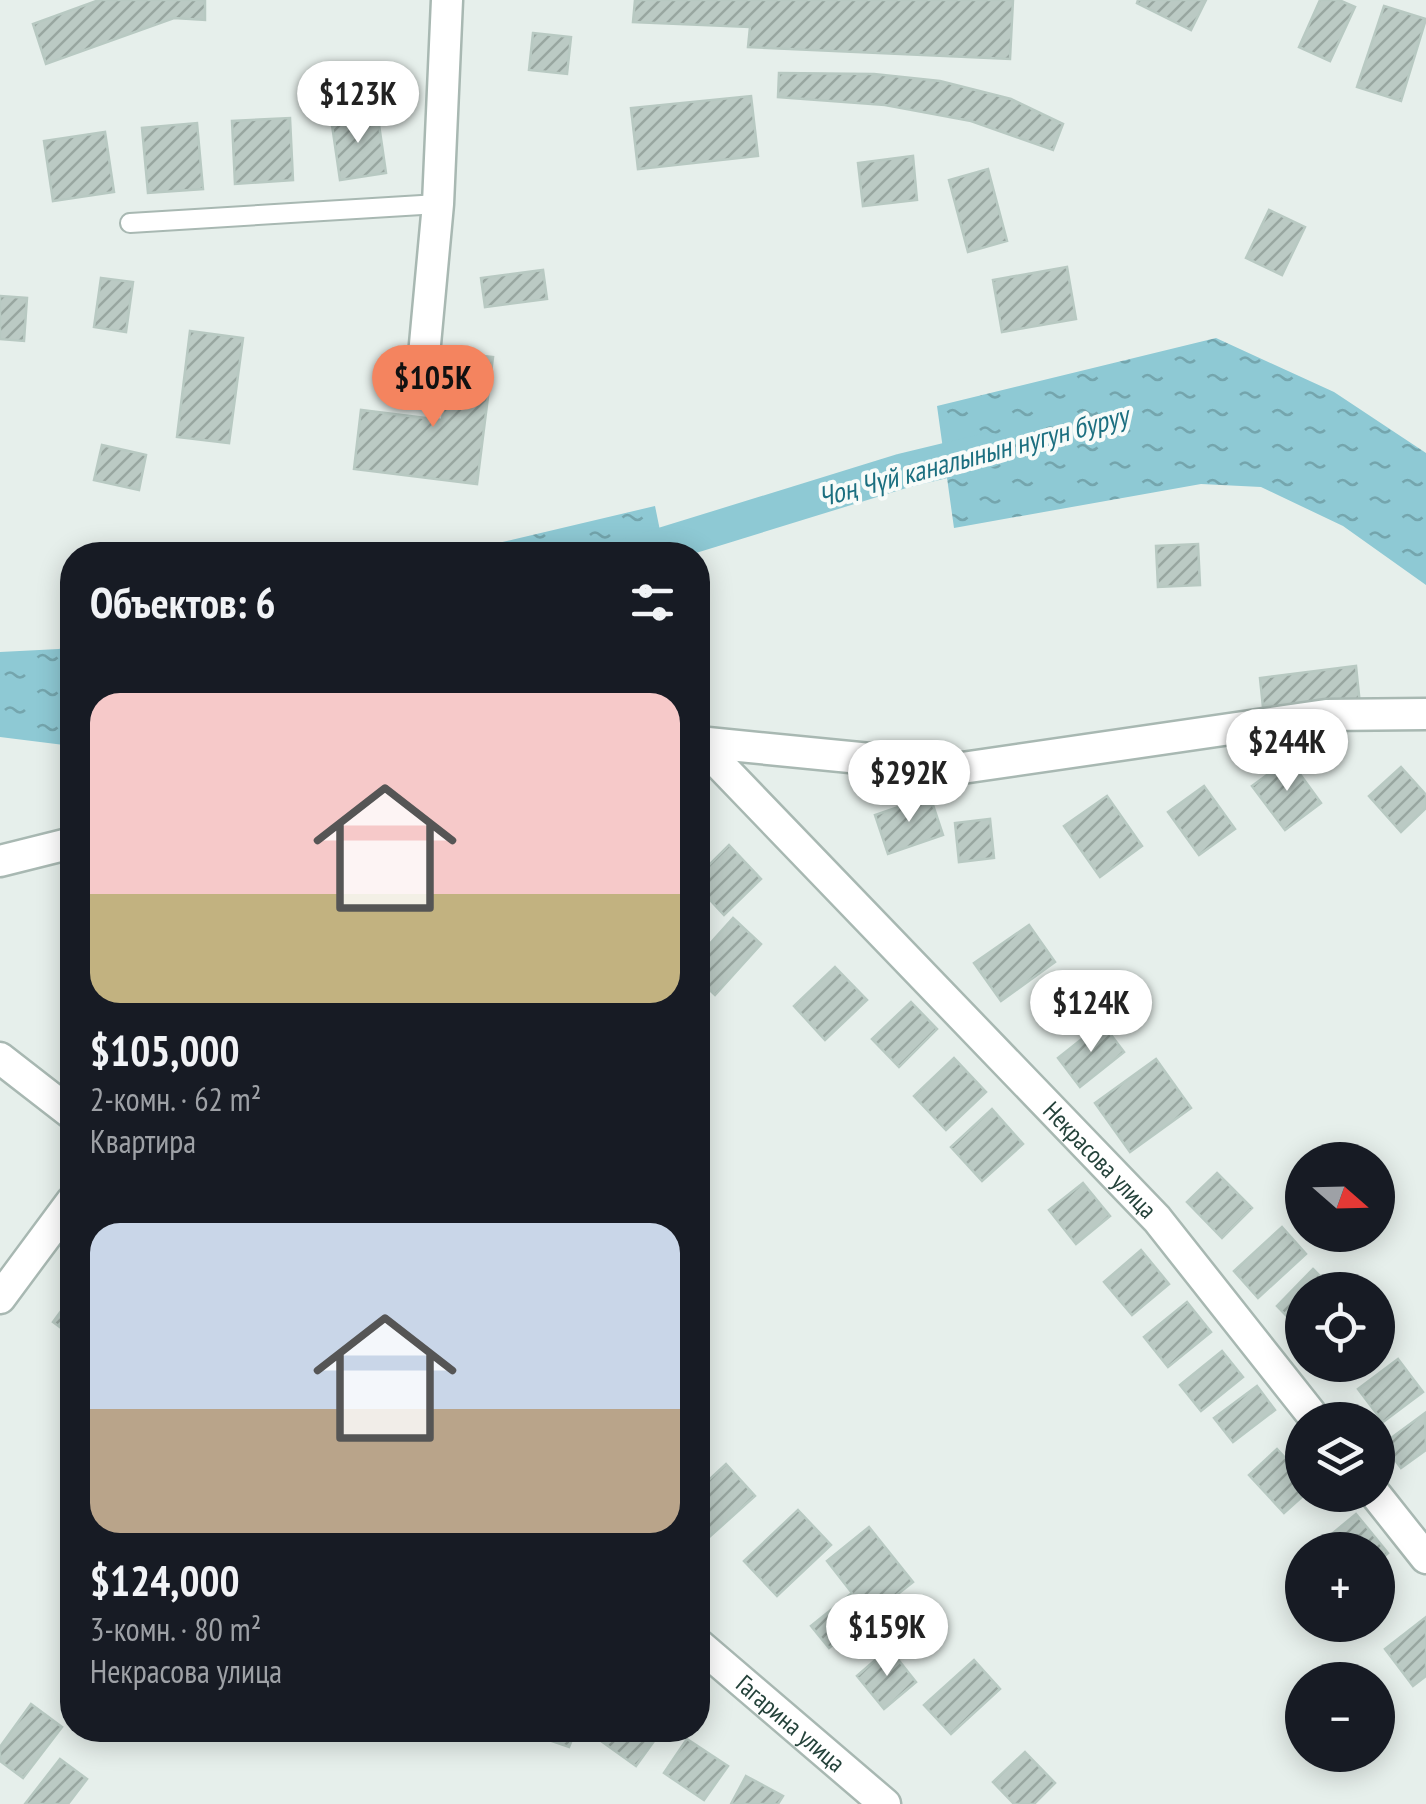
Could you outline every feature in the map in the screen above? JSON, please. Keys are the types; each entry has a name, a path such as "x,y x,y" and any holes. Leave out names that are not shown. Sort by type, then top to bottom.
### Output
{"street":[{"path":"424,355 438,204 448,0"},
{"path":"710,743 962,768 1326,714 1426,714"},
{"name":"Некрасова улица","path":"710,754 1157,1219 1302,1402"},
{"path":"0,862 60,846"},
{"path":"0,1058 60,1105"},
{"path":"0,1298 60,1217"},
{"path":"1389,1512 1426,1558"},
{"name":"Гагарина улица","path":"710,1654 884,1804"}],"lane":[{"path":"130,223 438,204"}],"water":[{"path":"1216,338 1334,392 1426,453 1426,585 1343,526 1261,487 1201,484 954,528 937,406"},
{"path":"655,506 662,542 502,542"},
{"path":"59,649 60,744 0,737 0,652"}],"building":[{"path":"99,0 205,0 205,20 174,18 46,64 33,24"},
{"path":"635,0 1013,0 1010,59 748,47 750,27 633,22"},
{"path":"1206,0 1191,30 1137,3"},
{"path":"1320,0 1339,0 1355,7 1330,61 1299,47"},
{"path":"1384,6 1426,19 1401,101 1357,87"},
{"path":"533,33 571,37 567,74 529,70"},
{"path":"779,73 874,74 940,81 1011,99 1063,124 1053,150 971,121 885,105 778,97"},
{"path":"751,96 758,156 638,169 631,108"},
{"path":"377,111 386,173 340,180 331,118"},
{"path":"290,118 293,180 235,184 232,121"},
{"path":"197,123 203,189 148,193 142,128"},
{"path":"105,132 114,192 53,201 44,141"},
{"path":"913,156 917,200 863,206 858,163"},
{"path":"988,169 1007,241 968,252 949,180"},
{"path":"1269,210 1305,227 1282,275 1246,258"},
{"path":"1067,267 1076,319 1002,332 993,280"},
{"path":"543,270 547,299 485,307 481,278"},
{"path":"101,278 133,282 126,332 94,327"},
{"path":"0,296 27,298 24,341 0,339"},
{"path":"190,331 243,338 229,443 177,437"},
{"path":"451,352 493,357 477,484 354,469 361,410 442,420"},
{"path":"102,445 146,455 139,490 94,480"},
{"path":"1198,544 1200,585 1158,587 1156,546"},
{"path":"1356,666 1360,705 1264,717 1260,678"},
{"path":"1289,759 1321,803 1285,830 1252,786"},
{"path":"1401,767 1426,795 1426,808 1401,832 1369,796"},
{"path":"1204,786 1235,829 1199,855 1168,812"},
{"path":"930,796 943,835 888,854 875,815"},
{"path":"1107,796 1142,846 1100,877 1064,826"},
{"path":"990,819 994,858 959,862 955,823"},
{"path":"729,845 761,879 724,915 710,900 710,864"},
{"path":"733,918 761,944 715,995 710,990 710,944"},
{"path":"1029,925 1055,962 1001,1001 974,963"},
{"path":"835,967 867,1000 825,1040 794,1006"},
{"path":"911,1002 937,1029 899,1067 872,1039"},
{"path":"1102,1023 1124,1052 1080,1087 1058,1058"},
{"path":"954,1058 986,1092 946,1130 914,1096"},
{"path":"1156,1059 1191,1108 1130,1152 1095,1103"},
{"path":"992,1109 1023,1144 982,1181 951,1147"},
{"path":"1217,1173 1252,1208 1222,1238 1187,1202"},
{"path":"1083,1183 1110,1216 1076,1244 1049,1210"},
{"path":"1282,1227 1285,1252 1306,1254 1258,1298 1234,1271"},
{"path":"1141,1250 1169,1284 1132,1315 1104,1282"},
{"path":"1285,1298 1285,1314 1277,1306"},
{"path":"1187,1302 1211,1332 1168,1367 1144,1337"},
{"path":"1222,1351 1243,1377 1201,1411 1180,1385"},
{"path":"1398,1359 1423,1392 1395,1413 1395,1402 1368,1402 1358,1389 1367,1382 1395,1382"},
{"path":"1257,1386 1275,1410 1233,1442 1214,1418"},
{"path":"1425,1413 1426,1450 1401,1468 1395,1460 1395,1435"},
{"path":"1277,1449 1285,1458 1285,1512 1284,1513 1249,1475"},
{"path":"726,1464 755,1496 710,1536 710,1479"},
{"path":"798,1510 831,1545 777,1596 744,1561"},
{"path":"1356,1514 1371,1532 1334,1532"},
{"path":"869,1527 913,1582 829,1648 811,1626 852,1593 827,1561"},
{"path":"1426,1617 1426,1676 1413,1686 1385,1649"},
{"path":"889,1648 916,1682 884,1709 857,1676"},
{"path":"974,1660 1000,1689 951,1734 924,1705"},
{"path":"31,1704 60,1726 23,1778 0,1761 0,1747"},
{"path":"602,1742 653,1742 636,1766"},
{"path":"685,1742 692,1742 728,1766 704,1800 664,1773"},
{"path":"1025,1752 1055,1783 1034,1804 1014,1804 993,1782"},
{"path":"60,1759 87,1779 68,1804 25,1804"},
{"path":"746,1776 783,1796 778,1804 731,1804"}],"waterway":[{"name":"Чоң Чүй каналынын нугун буруу","path":"672,542 902,471 989,450"}]}
